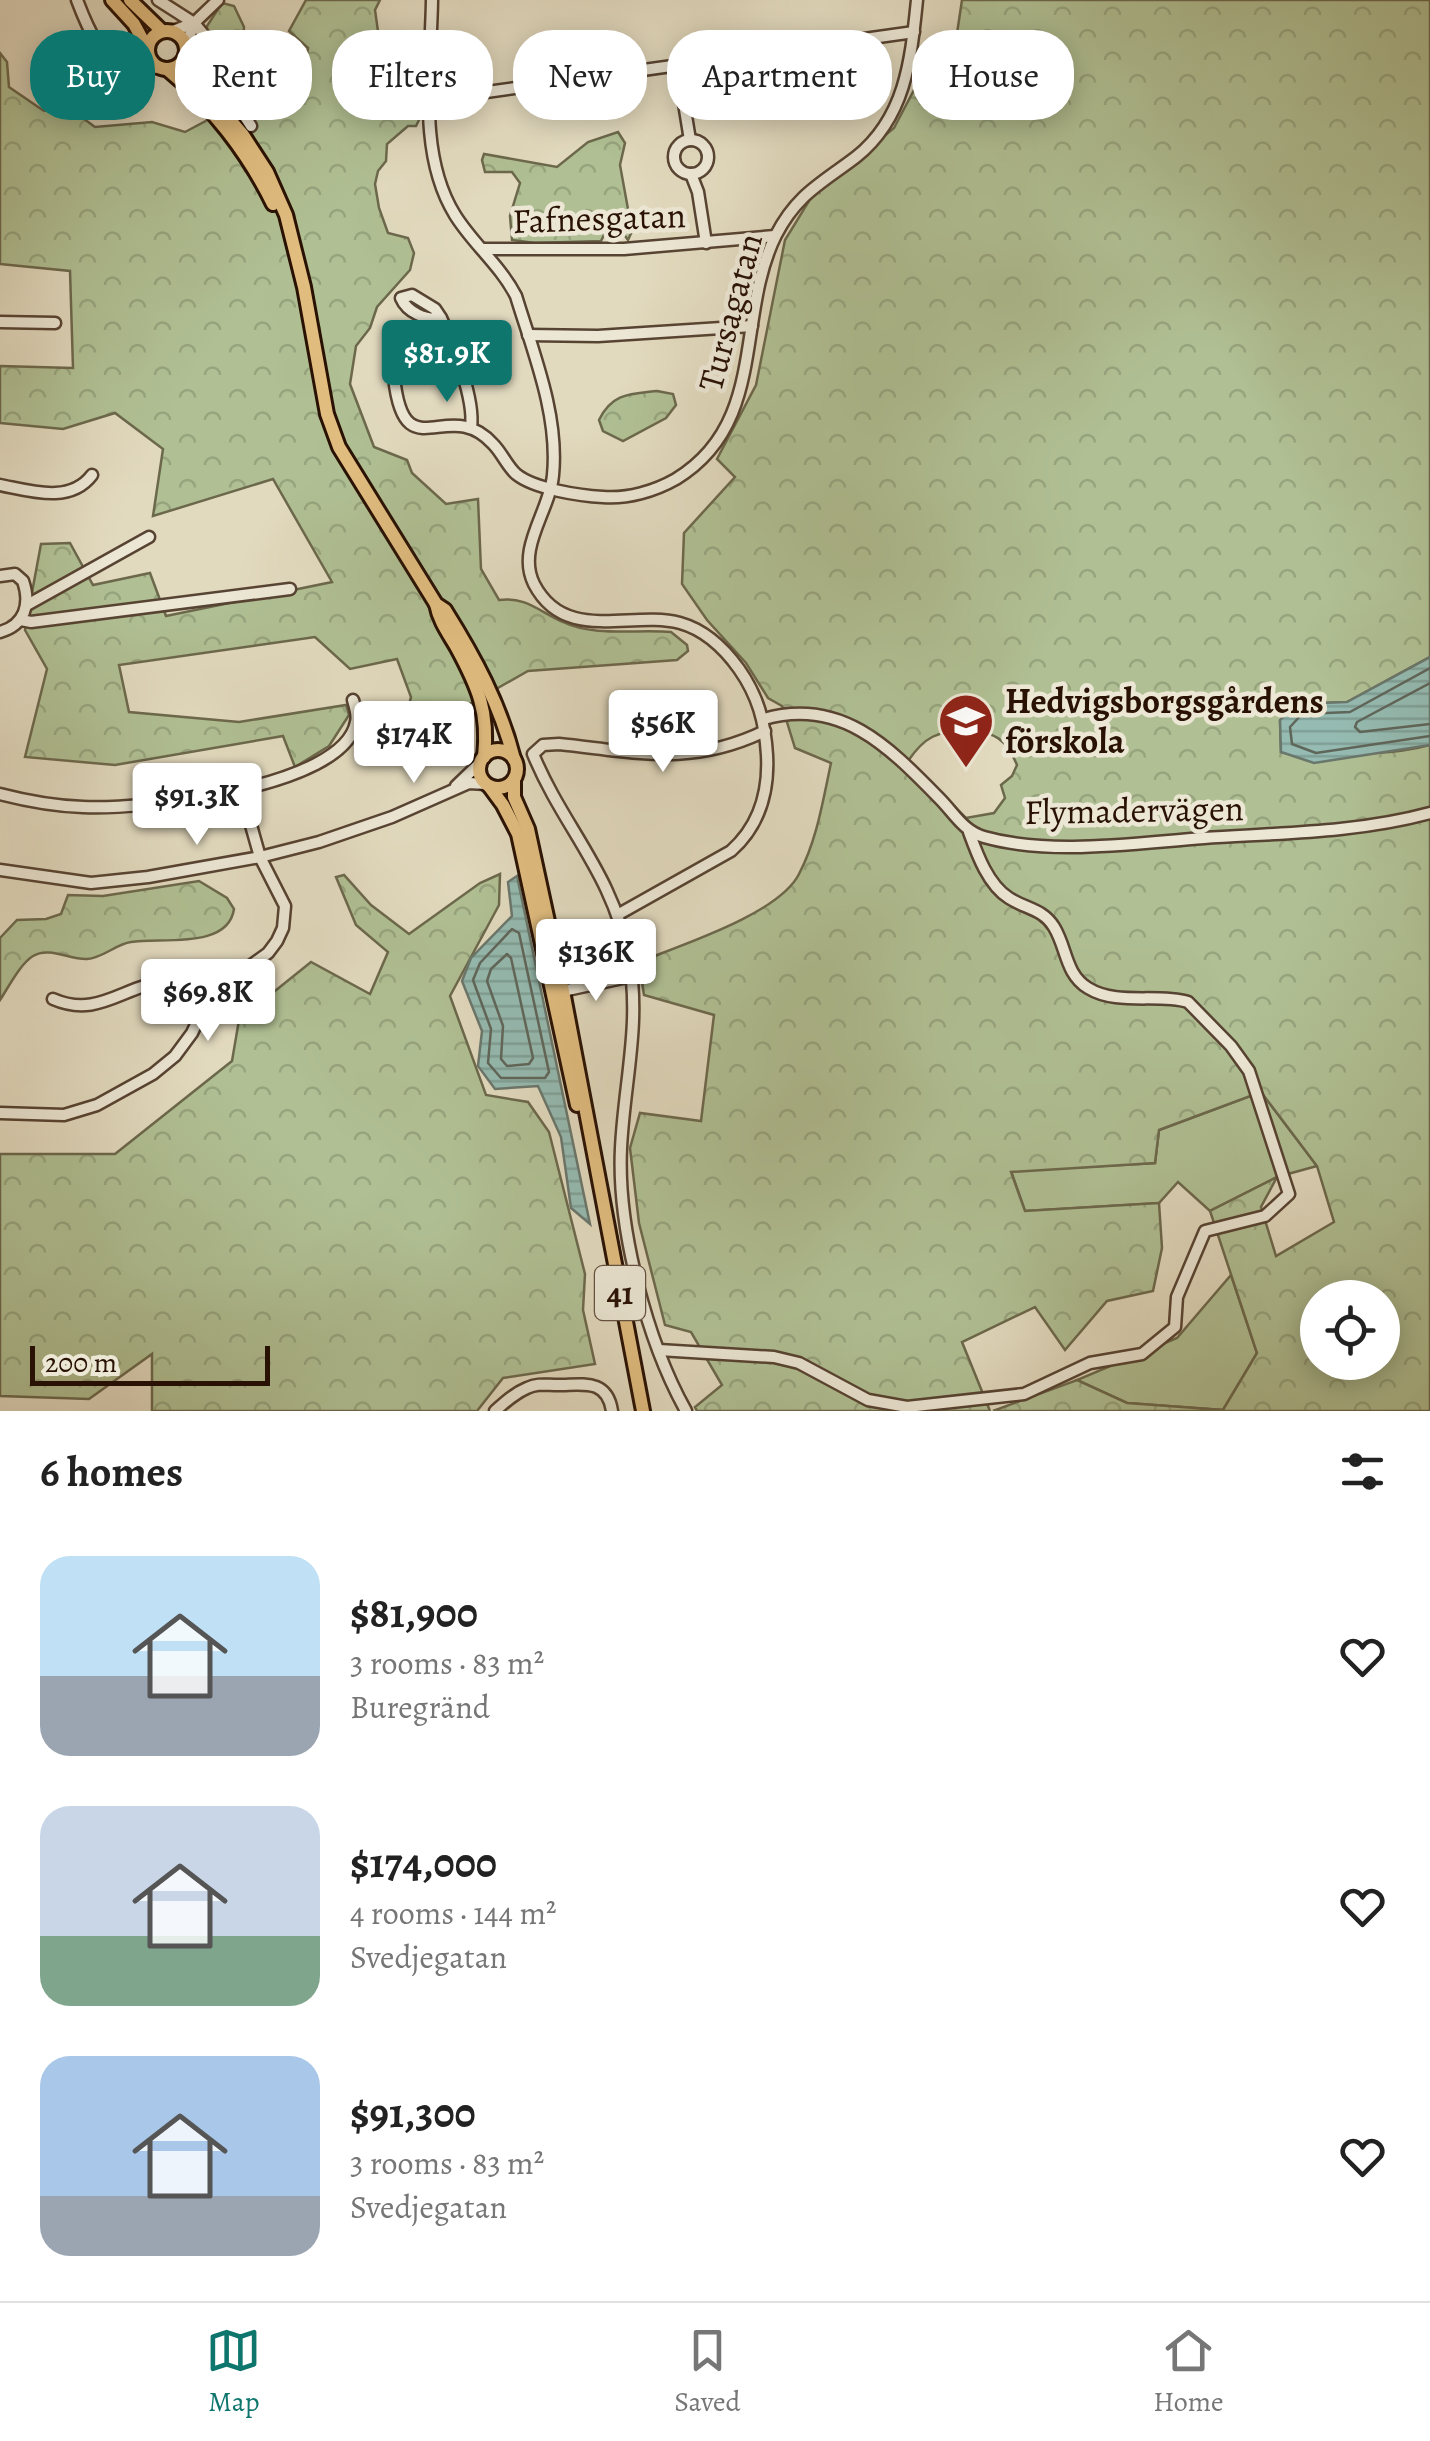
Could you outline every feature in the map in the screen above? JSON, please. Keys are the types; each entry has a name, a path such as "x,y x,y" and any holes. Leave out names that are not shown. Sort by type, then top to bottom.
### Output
{"main road":[{"name":"41","path":"112,0 138,30"},
{"name":"41","path":"130,0 175,39"},
{"path":"155,37 168,31"},
{"name":"41","path":"155,60 190,89 234,140 288,231"},
{"path":"155,60 175,65"},
{"name":"41","path":"228,120 258,156 278,196 304,287 327,414 339,447 436,604 438,616 470,673 487,718 480,774 518,834 594,1153 643,1411"},
{"name":"41","path":"436,604 445,610 480,668 500,712 518,770 514,797 528,829 558,992"},
{"path":"482,759 500,750 514,759"},
{"path":"488,785 502,788 514,781"}],"street":[{"path":"77,0 92,30"},
{"path":"158,0 194,23 204,35 213,68 251,126"},
{"path":"168,31 194,23 218,0"},
{"path":"431,30 432,0"},
{"name":"Tursagatan","path":"914,30 916,0"},
{"path":"192,30 194,23"},
{"name":"Tursagatan","path":"470,427 486,436 519,476 583,496 614,498 666,484 696,464 718,438 737,400 746,372 758,292 775,236 798,200 878,135 897,108 907,80 912,46"},
{"path":"493,92 667,68"},
{"path":"431,120 435,170 444,194 455,216 516,296 551,426 552,488 529,550 529,571 542,598 574,618 677,622 696,629 712,639 736,664 756,697 764,725 768,761 764,794 747,836 703,868 619,914"},
{"path":"687,120 690,140"},
{"path":"690,174 702,170 708,160 705,148 690,140 679,144 674,155 677,168 690,174 698,192 706,243"},
{"name":"Fafnesgatan","path":"483,249 624,250 775,236"},
{"path":"394,377 401,414 408,424 419,429 456,424 470,427 471,411 464,384 440,318"},
{"path":"0,322 55,323"},
{"path":"528,336 598,336 752,326"},
{"path":"0,485 51,494 72,492 92,475"},
{"path":"27,605 149,537"},
{"path":"0,576 15,574 23,581 27,605 21,620 0,632"},
{"path":"21,620 31,622 290,588"},
{"path":"0,794 80,808 122,808 240,790 290,776 338,748 352,734 357,720 353,700"},
{"path":"659,1350 763,1355 799,1363 868,1400 894,1406 1014,1397 1090,1363 1142,1354 1168,1336 1175,1327 1177,1297 1205,1231 1265,1216 1289,1194 1250,1072 1231,1046 1188,1002 1122,997 1088,988 1068,966 1057,932 1044,915 999,889 977,854 970,832 940,799 865,732 826,715 810,713 764,725 744,741 699,754 559,744 543,744 534,751 619,914 632,976 635,1023 620,1188 627,1233 659,1350 686,1411"},
{"path":"453,789 482,759"},
{"path":"0,870 70,881 113,882 260,858 392,818 469,782 488,785"},
{"path":"0,1112 64,1115 97,1105 153,1074 175,1056 192,1032 210,994 268,952 284,928 284,906 260,858 240,790"},
{"name":"Flymadervägen","path":"970,832 988,838 1044,844 1118,845 1322,832 1430,813"},
{"path":"558,992 632,976"},
{"path":"53,999 68,1006 87,1006 166,982 184,983 210,994"},
{"path":"495,1411 523,1390 540,1383 586,1382 600,1387 610,1399 612,1411"}],"green space":[{"path":"306,0 380,0 375,10 378,30 332,30 332,120 419,120 387,144 386,161 375,184 388,233 408,238 414,253 410,270 377,307 370,328 356,346 350,384 374,447 407,460 412,473 446,504 478,499 481,569 499,600 525,603 575,627 671,632 687,645 688,651 677,660 528,671 399,744 411,697 397,659 350,669 315,637 119,665 129,712 239,722 346,705 349,715 329,746 295,767 283,736 115,765 25,757 47,669 25,630 41,544 70,543 93,585 150,573 166,616 332,582 273,479 153,516 163,449 115,413 63,429 0,423 0,366 73,368 70,271 0,264 0,53 7,62 9,87 30,101 30,120 85,120 95,127 152,122 185,132 208,120 312,120 312,30 290,30"},
{"path":"962,0 1430,0 1430,657 1347,702 1297,704 1280,721 1281,752 1375,753 1430,745 1430,1411 993,1411 1077,1380 1127,1403 1223,1410 1257,1353 1210,1211 1277,1177 1261,1207 1276,1256 1334,1222 1317,1166 1261,1092 1159,1130 1155,1163 1011,1172 1025,1211 1159,1203 1162,1248 1153,1291 1107,1301 1065,1350 1035,1307 962,1342 990,1411 697,1411 695,1407 722,1385 691,1332 665,1325 639,1223 630,1148 640,1113 701,1121 714,1015 644,995 639,962 727,927 788,889 810,848 831,763 795,748 782,706 768,698 746,663 707,620 682,584 684,533 735,477 717,459 756,385 785,240 812,196 894,128 912,94 912,120 1074,120 1074,30 958,30","holes":["967,729 998,738 1017,765 1001,785 1005,798 994,813 966,818 908,761 933,737"]},
{"path":"222,3 234,6 244,27 207,30"},
{"path":"618,132 625,143 620,165 632,231 628,240 623,233 604,235 601,241 512,240 510,216 520,183 512,172 485,172 484,154 557,167 588,142"},
{"path":"630,394 673,394 676,405 666,418 623,441 603,431 599,420 610,404"},
{"path":"500,874 499,905 450,996 486,1095 528,1102 549,1132 585,1274 583,1310 595,1364 503,1378 477,1411 152,1411 152,1354 89,1399 0,1396 0,1154 115,1154 232,1061 239,1020 311,962 370,994 388,952 356,925 336,877 344,875 371,905 409,934 480,883"},
{"path":"199,881 227,898 234,909 229,922 219,931 191,939 131,942 87,959 39,953 23,965 0,1000 0,938 17,920 61,914 68,895 103,896"},
{"path":"1261,1092 1317,1166 1277,1177 1210,1211 1178,1182 1159,1203 1025,1211 1011,1171 1155,1163 1159,1130"},
{"path":"1231,1275 1257,1353 1223,1410 1127,1403 1077,1380 1177,1338"}],"water":[{"path":"1430,657 1430,745 1314,763 1281,752 1280,720 1297,704 1347,702"},
{"path":"517,876 590,1224 571,1208 561,1137 538,1086 495,1089 478,1066 482,1031 462,981 471,958 512,916 508,882"}],"place":[{"name":"Hedvigsborgsgårdens förskola","path":"966,770"}]}
